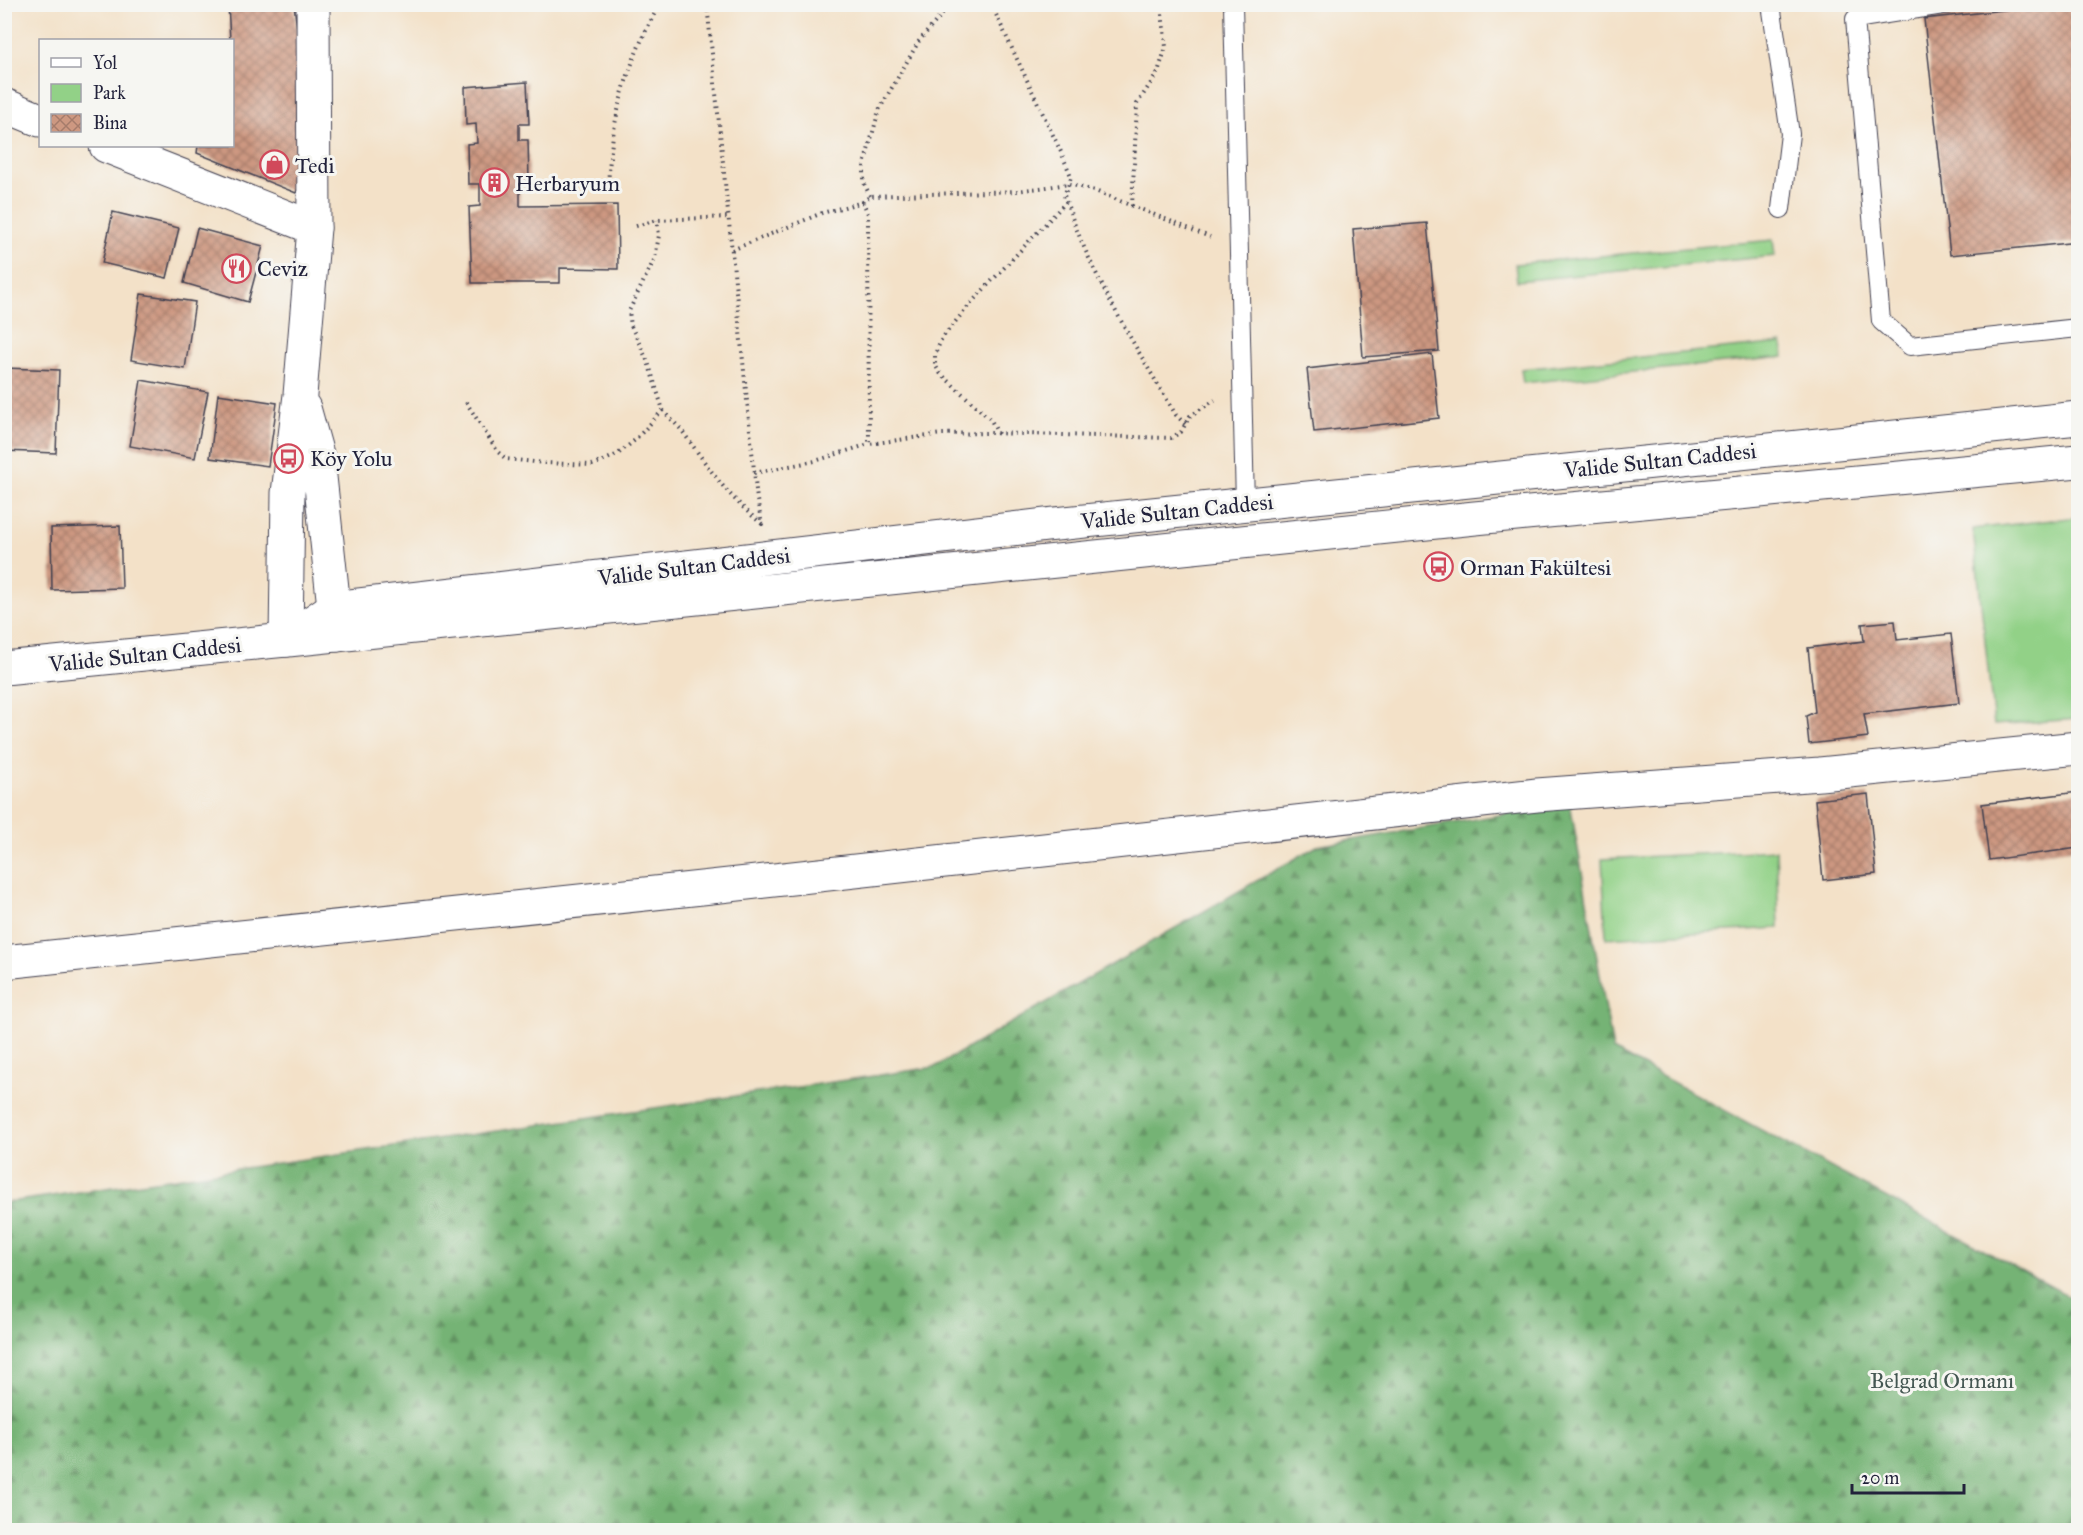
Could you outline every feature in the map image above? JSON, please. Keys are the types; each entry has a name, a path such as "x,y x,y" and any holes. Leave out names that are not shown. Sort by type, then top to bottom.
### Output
{"main road":[{"path":"286,640 288,494 300,395 314,228 313,4"},
{"path":"4,105 39,120"},
{"path":"109,147 314,228"},
{"path":"300,395 318,458 335,622"},
{"name":"Valide Sultan Caddesi","path":"4,668 286,640 335,622 1245,504 2079,418"},
{"name":"Valide Sultan Caddesi","path":"335,622 1250,541 2079,461"},
{"path":"1245,504 1250,541"},
{"path":"4,962 711,887 1537,795 1820,774 2079,748"}],"lane":[{"path":"1233,4 1245,504"},
{"path":"1772,4 1790,134 1780,209"},
{"path":"1950,4 1855,19 1881,321 1910,346 2079,328"}],"path":[{"path":"608,194 609,159 617,109 634,58 660,4"},
{"path":"657,220 659,235 655,258 629,311 631,326 648,362 663,410 684,433 720,485 734,501 762,524 754,473 707,4"},
{"path":"870,196 864,183 864,165 879,110 919,41 951,4"},
{"path":"991,4 1071,176 1064,195 1077,233 1112,306 1176,415 1185,424"},
{"path":"1132,206 1137,104 1158,72 1166,47 1161,4"},
{"path":"732,250 822,213 863,202 870,196 1017,191 1069,184 1095,191 1239,247"},
{"path":"863,202 868,214 869,444"},
{"path":"998,434 991,420 940,373 935,365 936,347 970,304 1066,202"},
{"path":"636,226 657,220 729,217"},
{"path":"754,473 814,461 869,444 942,434 1171,438 1181,432 1190,416 1207,404 1243,386"},
{"path":"466,402 498,452 506,459 522,462 592,465 618,454 635,440 663,410"}],"green space":[{"path":"1773,240 1775,256 1517,281 1515,264"},
{"path":"1782,343 1784,357 1523,383 1521,369"},
{"path":"2078,517 2078,719 1994,725 1973,529"},
{"name":"Belgrad Ormanı","path":"1570,803 1613,1050 2078,1301 2078,1530 5,1530 4,1203 935,1067 1317,846"},
{"path":"1776,850 1779,928 1606,938 1602,859"}],"building":[{"path":"228,4 294,4 300,56 302,178 296,193 197,153 198,147 234,147 234,39 230,39"},
{"path":"2056,4 2078,4 2078,242 1950,255 1924,19"},
{"name":"Herbaryum","path":"527,82 529,124 519,124 519,140 528,140 529,181 520,181 520,206 617,205 618,269 560,268 560,283 472,283 469,207 480,206 480,184 468,184 467,144 477,143 476,124 466,125 465,87"},
{"path":"113,212 179,228 167,278 102,263"},
{"path":"1427,223 1439,351 1363,357 1353,229"},
{"path":"197,228 263,246 248,302 184,283"},
{"path":"141,294 195,302 185,369 131,360"},
{"path":"1432,354 1439,418 1314,432 1307,369"},
{"path":"4,368 59,370 56,453 4,451"},
{"path":"141,380 208,392 195,458 130,446"},
{"path":"218,394 277,403 268,466 210,458"},
{"path":"120,526 122,588 52,590 51,528"},
{"path":"1895,621 1897,640 1951,634 1959,703 1864,714 1868,737 1809,744 1806,716 1815,712 1808,648 1864,641 1862,624"},
{"path":"2078,792 2078,848 1989,860 1982,804"},
{"path":"1868,794 1876,874 1823,880 1815,800"}],"place":[{"name":"Tedi","path":"274,165"},
{"name":"Herbaryum","path":"494,183"},
{"name":"Ceviz","path":"236,268"},
{"name":"Köy Yolu","path":"289,458"},
{"name":"Orman Fakültesi","path":"1439,567"}]}
